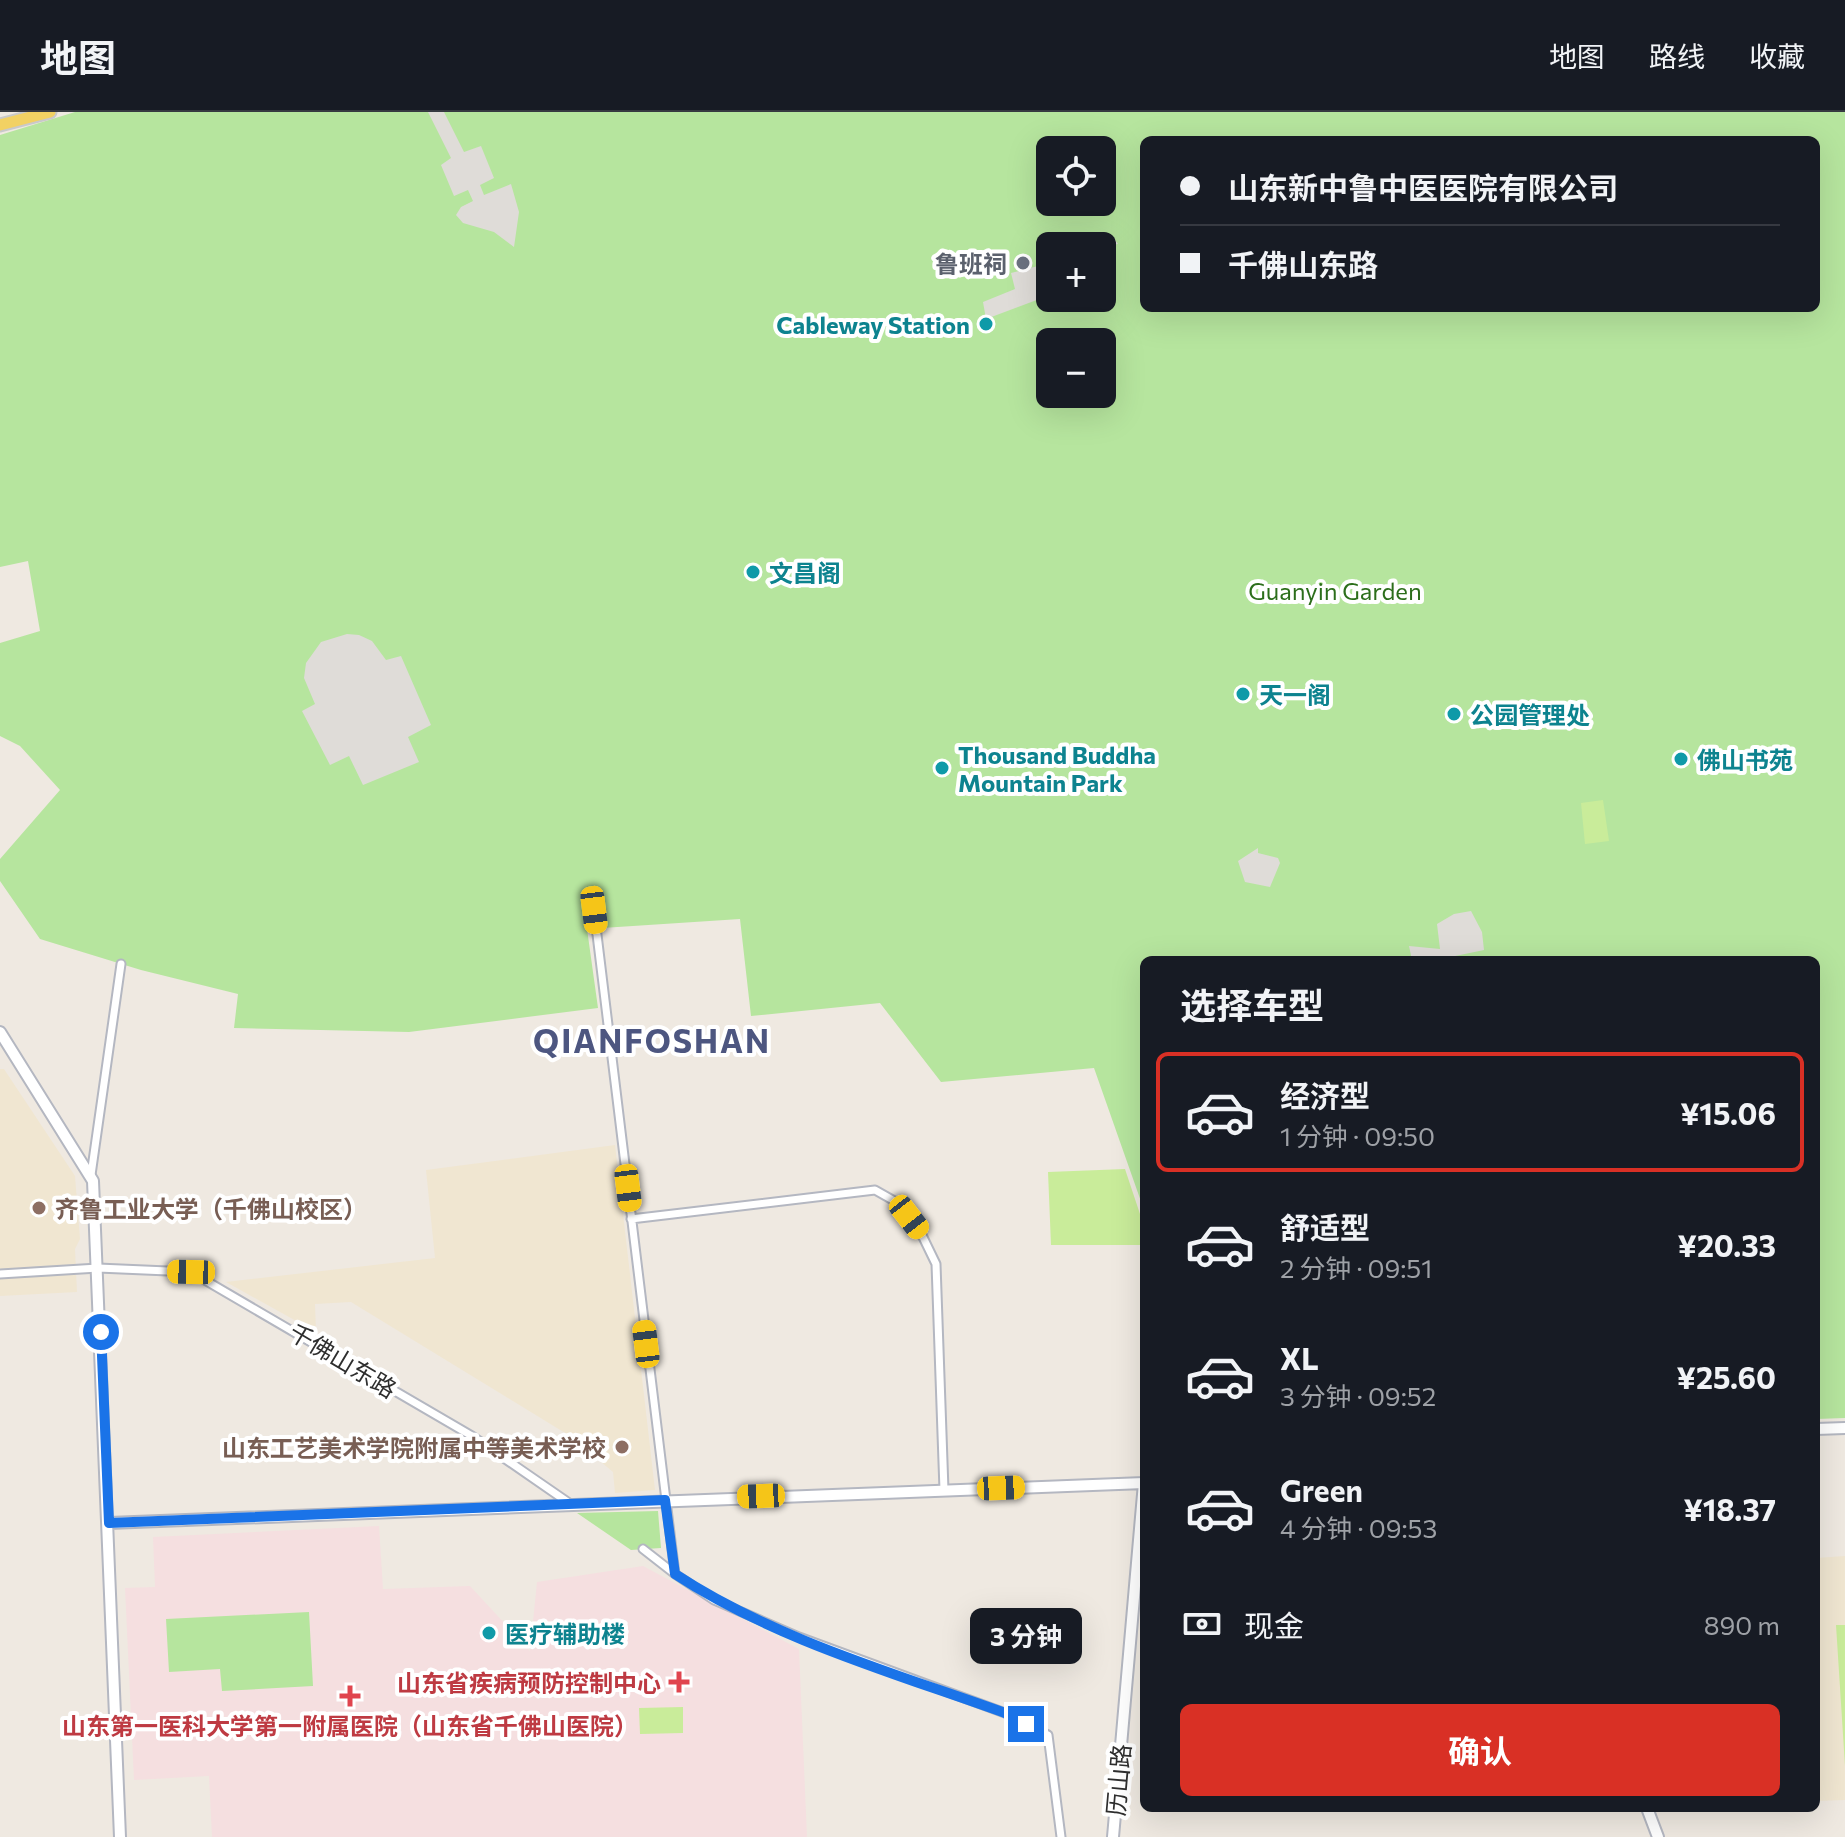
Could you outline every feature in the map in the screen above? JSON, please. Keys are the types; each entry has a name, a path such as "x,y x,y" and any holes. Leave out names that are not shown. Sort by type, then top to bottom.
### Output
{"main road":[{"path":"0,125 50,112"}],"street":[{"path":"594,910 675,1574"},
{"path":"120,1837 98,1268 91,1175 121,964"},
{"path":"0,1032 91,1175"},
{"path":"631,1219 875,1190 898,1203 920,1231 936,1264 944,1490"},
{"name":"千佛山东路","path":"0,1274 98,1268 191,1272 472,1436 569,1503"},
{"path":"1820,1429 1845,1428"},
{"path":"109,1523 1140,1483"},
{"name":"历山路","path":"1113,1837 1140,1529"},
{"path":"643,1549 714,1600 799,1637 1005,1713 1048,1735 1061,1837"},
{"path":"1649,1812 1658,1837"}],"shaded area":[{"path":"428,112 444,112 464,152 481,146 494,178 480,185 484,195 511,184 519,212 514,247 494,232 463,223 456,215 461,207 473,201 468,190 454,196 441,165 451,158"},
{"path":"1036,267 1036,300 986,319 983,302 1015,289 1011,273"},
{"path":"347,634 372,641 386,660 401,656 431,725 408,737 419,762 363,785 349,756 330,765 302,711 315,704 304,678 306,663 321,642"},
{"path":"1258,848 1258,853 1278,858 1280,863 1270,887 1245,882 1238,861"},
{"path":"1471,911 1482,932 1484,950 1455,956 1411,956 1409,946 1440,949 1437,924 1454,914"},
{"name":"齐鲁工业大学（千佛山校区）","path":"0,1069 4,1069 75,1176 80,1239 75,1249 77,1292 0,1296"},
{"path":"615,1145 655,1490 615,1493 613,1472 570,1436 351,1302 315,1304 316,1332 226,1282 435,1258 426,1170"},
{"name":"山东第一医科大学第一附属医院（山东省千佛山医院）","path":"379,1526 383,1589 470,1586 530,1651 537,1582 643,1566 799,1649 807,1837 212,1837 209,1776 134,1780 125,1588 155,1587 153,1537"},
{"path":"1845,1556 1845,1800 1820,1801 1820,1558"}],"green space":[{"name":"Thousand Buddha Mountain Park","path":"75,112 1845,112 1845,1418 1820,1419 1820,956 1140,956 1140,1199 1094,1068 941,1082 880,1003 751,1016 740,919 587,929 598,1008 409,1032 234,1028 238,994 141,970 40,939 0,881 0,859 60,790 20,746 0,736 0,643 40,631 28,561 0,567 0,135"},
{"path":"1603,800 1609,841 1585,844 1581,803"},
{"path":"1125,1169 1140,1214 1140,1245 1051,1245 1048,1172"},
{"path":"658,1511 661,1548 631,1550 577,1513"},
{"path":"309,1612 313,1686 222,1691 220,1669 169,1672 166,1619"},
{"path":"1836,1625 1845,1625 1845,1766"},
{"path":"683,1707 683,1733 640,1734 639,1708"}],"place":[{"name":"鲁班祠","path":"1023,263"},
{"name":"Cableway Station","path":"986,324"},
{"name":"文昌阁","path":"753,572"},
{"name":"天一阁","path":"1243,694"},
{"name":"公园管理处","path":"1454,714"},
{"name":"佛山书苑","path":"1681,759"},
{"name":"Thousand Buddha Mountain Park","path":"942,768"},
{"name":"齐鲁工业大学（千佛山校区）","path":"39,1208"},
{"name":"山东工艺美术学院附属中等美术学校","path":"622,1447"},
{"name":"医疗辅助楼","path":"489,1633"},
{"name":"山东省疾病预防控制中心","path":"679,1682"},
{"name":"山东第一医科大学第一附属医院（山东省千佛山医院）","path":"350,1696"}],"district":[{"name":"QIANFOSHAN","path":"652,1040"}],"route":[{"path":"101,1332 109,1523 665,1500 675,1574 714,1600 799,1637 1005,1713 1026,1724"}],"park label":[{"name":"Guanyin Garden","path":"1335,590"}]}
